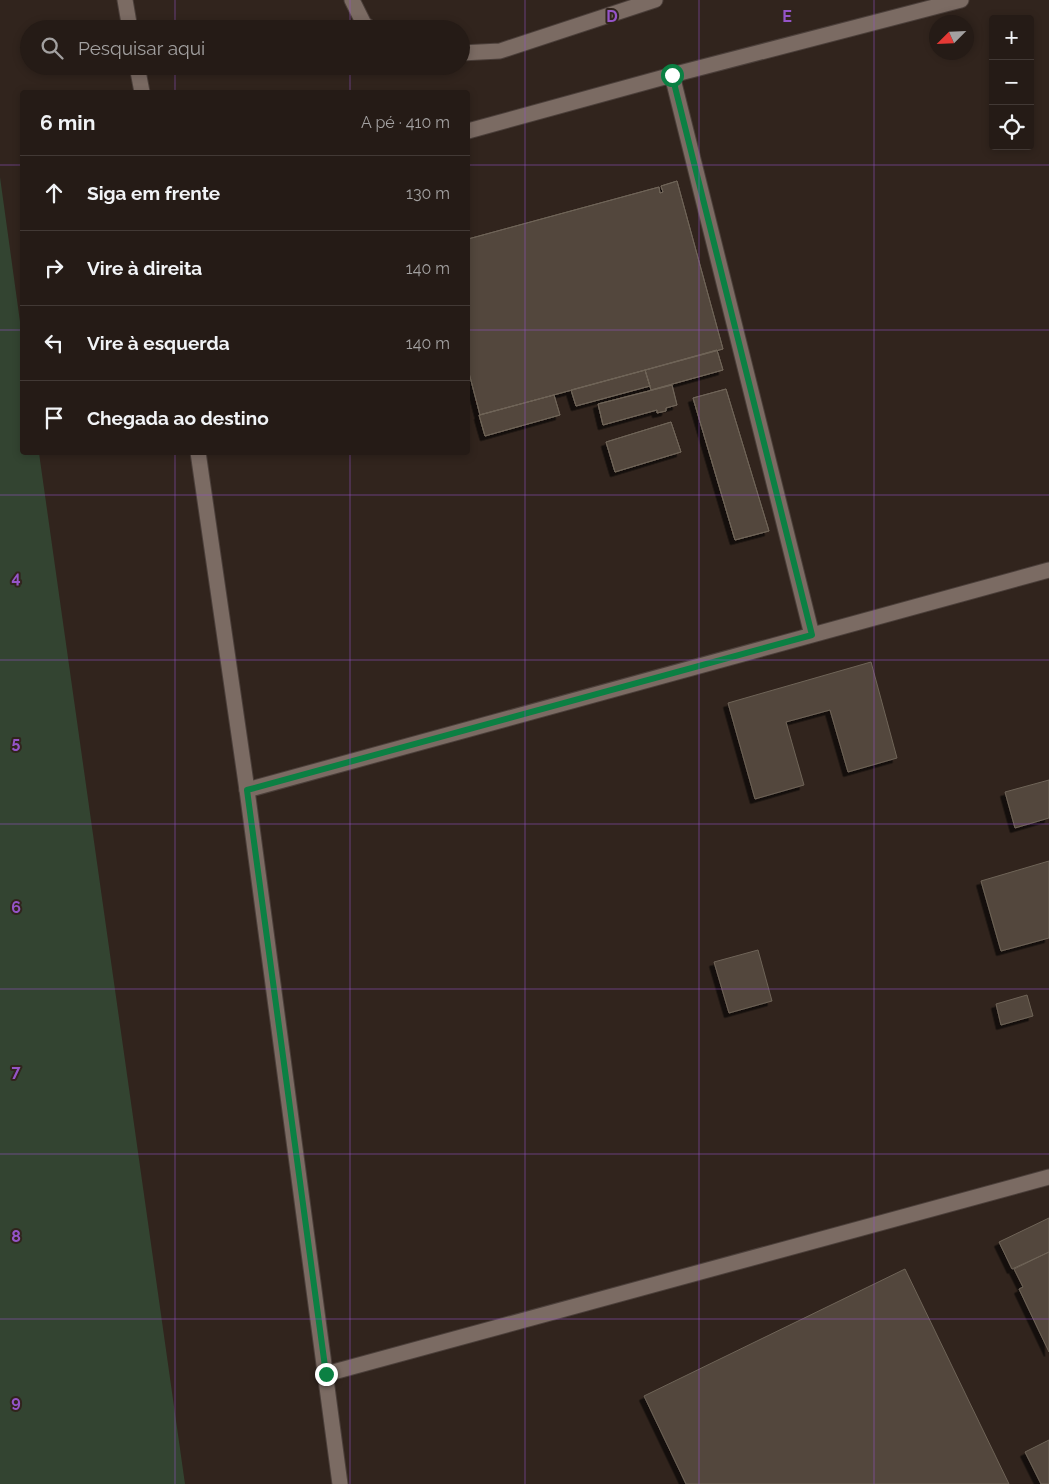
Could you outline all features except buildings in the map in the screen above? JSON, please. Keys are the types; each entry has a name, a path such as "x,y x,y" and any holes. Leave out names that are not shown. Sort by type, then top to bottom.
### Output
{"street":[{"path":"125,0 128,20"},
{"path":"352,0 362,20"},
{"path":"470,53 500,51 655,0"},
{"path":"470,130 672,75 961,0"},
{"path":"139,75 142,90"},
{"path":"672,75 812,635"},
{"path":"198,455 247,790 340,1484"},
{"path":"247,790 1049,570"},
{"path":"326,1374 1049,1177"}],"green space":[{"path":"0,177 20,322 20,455 39,455 185,1484 0,1484"}],"route":[{"path":"326,1374 247,790 812,635 672,75"}]}
